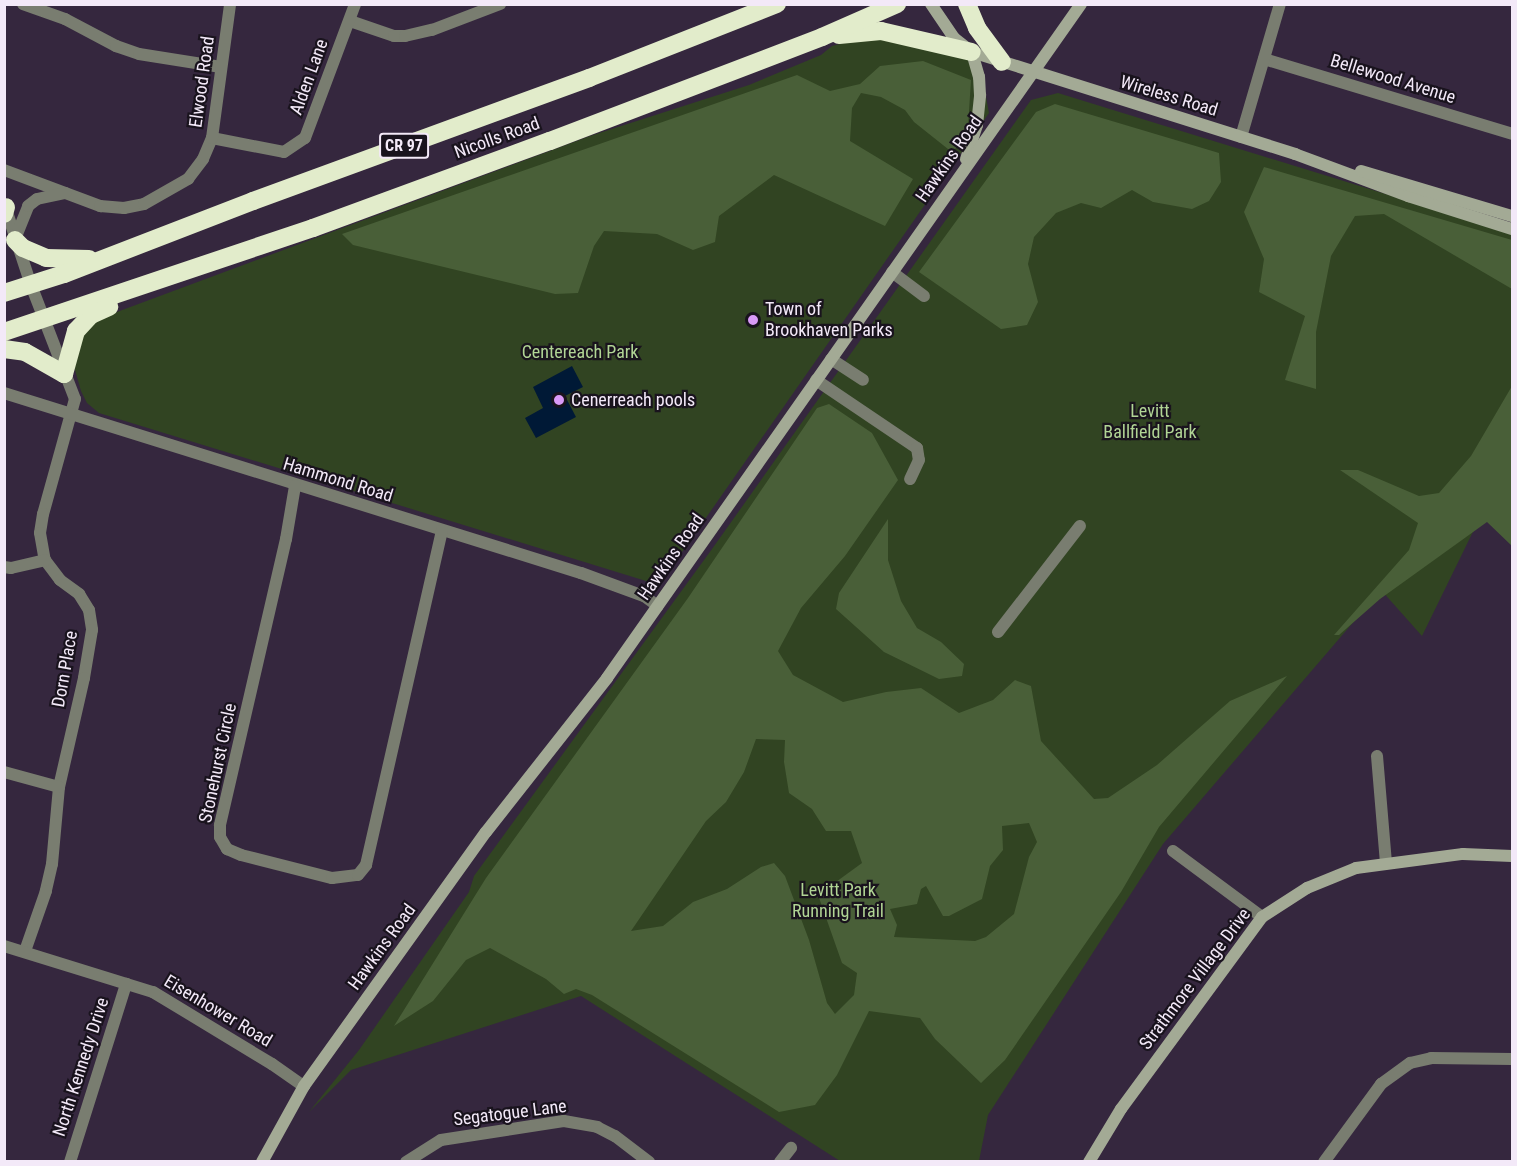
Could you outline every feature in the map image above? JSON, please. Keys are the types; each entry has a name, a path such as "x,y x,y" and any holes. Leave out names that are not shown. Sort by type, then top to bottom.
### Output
{"highway":[{"name":"Nicolls Road","path":"4,293 589,78 777,4"},
{"name":"Nicolls Road","path":"4,332 313,228 550,141 822,37 897,4"},
{"path":"967,4 977,28 1002,62"},
{"path":"822,37 881,31 972,52"},
{"path":"15,240 23,248 46,258 100,259"},
{"path":"4,349 25,352 64,374 76,332 83,322 91,315 152,282"}],"street":[{"path":"23,4 65,19 116,46 139,54 221,67"},
{"name":"Elwood Road","path":"65,193 100,206 123,208 144,204 188,179 203,159 212,138 230,4"},
{"name":"Alden Lane","path":"212,138 284,152 305,138 355,4"},
{"path":"350,21 394,36 405,36 432,30 500,4"},
{"path":"931,4 954,38 972,52 1032,72"},
{"name":"Hawkins Road","path":"262,1161 304,1086 486,832 607,678 1081,4"},
{"path":"1241,137 1280,4"},
{"path":"962,173 977,125 979,105 979,77 972,52"},
{"name":"Bellewood Avenue","path":"1264,59 1512,134"},
{"name":"Wireless Road","path":"1032,72 1295,154 1414,186 1512,216"},
{"name":"Wireless Road","path":"1295,154 1408,196 1512,229"},
{"path":"4,170 65,193"},
{"path":"15,240 28,206 37,199 65,193"},
{"path":"4,567 11,568 45,560 40,532 43,514 75,399 30,285 5,208"},
{"path":"892,272 924,296"},
{"path":"831,359 863,380"},
{"path":"816,380 917,448 919,460 910,479"},
{"name":"Hammond Road","path":"4,393 600,580 644,596 658,606"},
{"name":"Stonehurst Circle","path":"295,486 281,561 220,825 220,837 227,849 241,855 332,878 358,875 366,864 442,531"},
{"path":"998,632 1080,526"},
{"name":"Dorn Place","path":"25,951 48,882 59,787 84,678 92,630 89,610 79,594 60,580 45,560"},
{"path":"1377,756 1386,864"},
{"path":"4,772 59,787"},
{"path":"1173,851 1263,917"},
{"name":"Strathmore Village Drive","path":"1089,1161 1121,1109 1263,917 1292,896 1356,868 1463,854 1512,856"},
{"name":"Eisenhower Road","path":"4,946 126,984 168,1000 304,1086"},
{"name":"North Kennedy Drive","path":"70,1161 126,984"},
{"path":"1324,1161 1381,1084 1399,1070 1421,1059 1431,1058 1512,1059"},
{"name":"Segatogue Lane","path":"406,1161 441,1140 564,1121 579,1122 606,1131 649,1161"},
{"path":"780,1161 791,1148"}],"green space":[{"name":"Centereach Park","path":"878,34 952,51 975,64 983,80 989,113 659,585 99,413 87,403 81,391 73,363 74,347 90,322 590,136 749,85 821,55 832,46"},
{"path":"923,61 971,80 968,127 953,153 914,122 905,110 881,97 861,93 852,108 850,141 913,179 885,226 774,175 719,216 715,242 693,250 657,234 604,231 594,246 578,293 555,294 353,245 342,234 797,75 830,91 860,84 880,66"},
{"name":"Levitt Ballfield Park","path":"1058,93 1512,233 1512,452 1422,636 1381,590 1163,844 988,1115 979,1161 840,1161 581,996 351,1070 309,1112 359,1050 469,892 474,876 712,549 1031,100"},
{"path":"1055,104 1219,153 1221,182 1209,201 1192,209 1153,202 1132,190 1101,208 1081,203 1056,213 1034,237 1028,264 1038,302 1027,325 1001,329 919,272 1036,112"},
{"path":"1264,167 1512,240 1512,289 1384,214 1355,216 1331,256 1316,332 1316,389 1285,380 1305,316 1259,292 1264,259 1244,212"},
{"path":"1512,386 1512,546 1487,522 1380,599 1339,635 1334,635 1409,550 1418,523 1340,470 1358,470 1419,496 1439,493 1471,456"},
{"name":"Levitt Park Running Trail","path":"829,404 872,433 898,480 845,556 801,608 778,651 793,675 843,702 886,692 921,688 959,713 993,700 1015,680 1031,686 1041,741 1094,799 1108,798 1157,765 1230,701 1287,676 1159,827 1121,892 1005,1060 981,1083 935,1039 920,1018 869,1011 837,1075 815,1105 779,1112 592,995 576,989 564,994 546,979 490,948 466,960 433,1001 394,1026 486,878 688,598 817,408","holes":["756,739 785,740 784,762 789,793 812,809 826,831 851,831 862,863 818,895 842,963 857,973 854,995 835,1014 827,1003 809,940 785,876 774,863 761,867 727,889 693,902 663,926 631,931 706,821 726,802 744,772","1029,823 1037,842 1029,857 1014,914 986,937 975,941 894,937 897,925 890,909 917,904 921,889 926,886 943,916 949,916 982,899 990,866 1003,850 1002,826"]},
{"path":"888,519 888,560 901,601 917,628 941,642 964,664 962,676 939,679 884,652 836,609 839,593"}],"water":[{"path":"572,366 583,387 565,396 576,417 536,438 525,418 543,408 533,387"}],"place":[{"name":"Town of Brookhaven Parks","path":"753,320"},
{"name":"Cenerreach pools","path":"559,400"}]}
